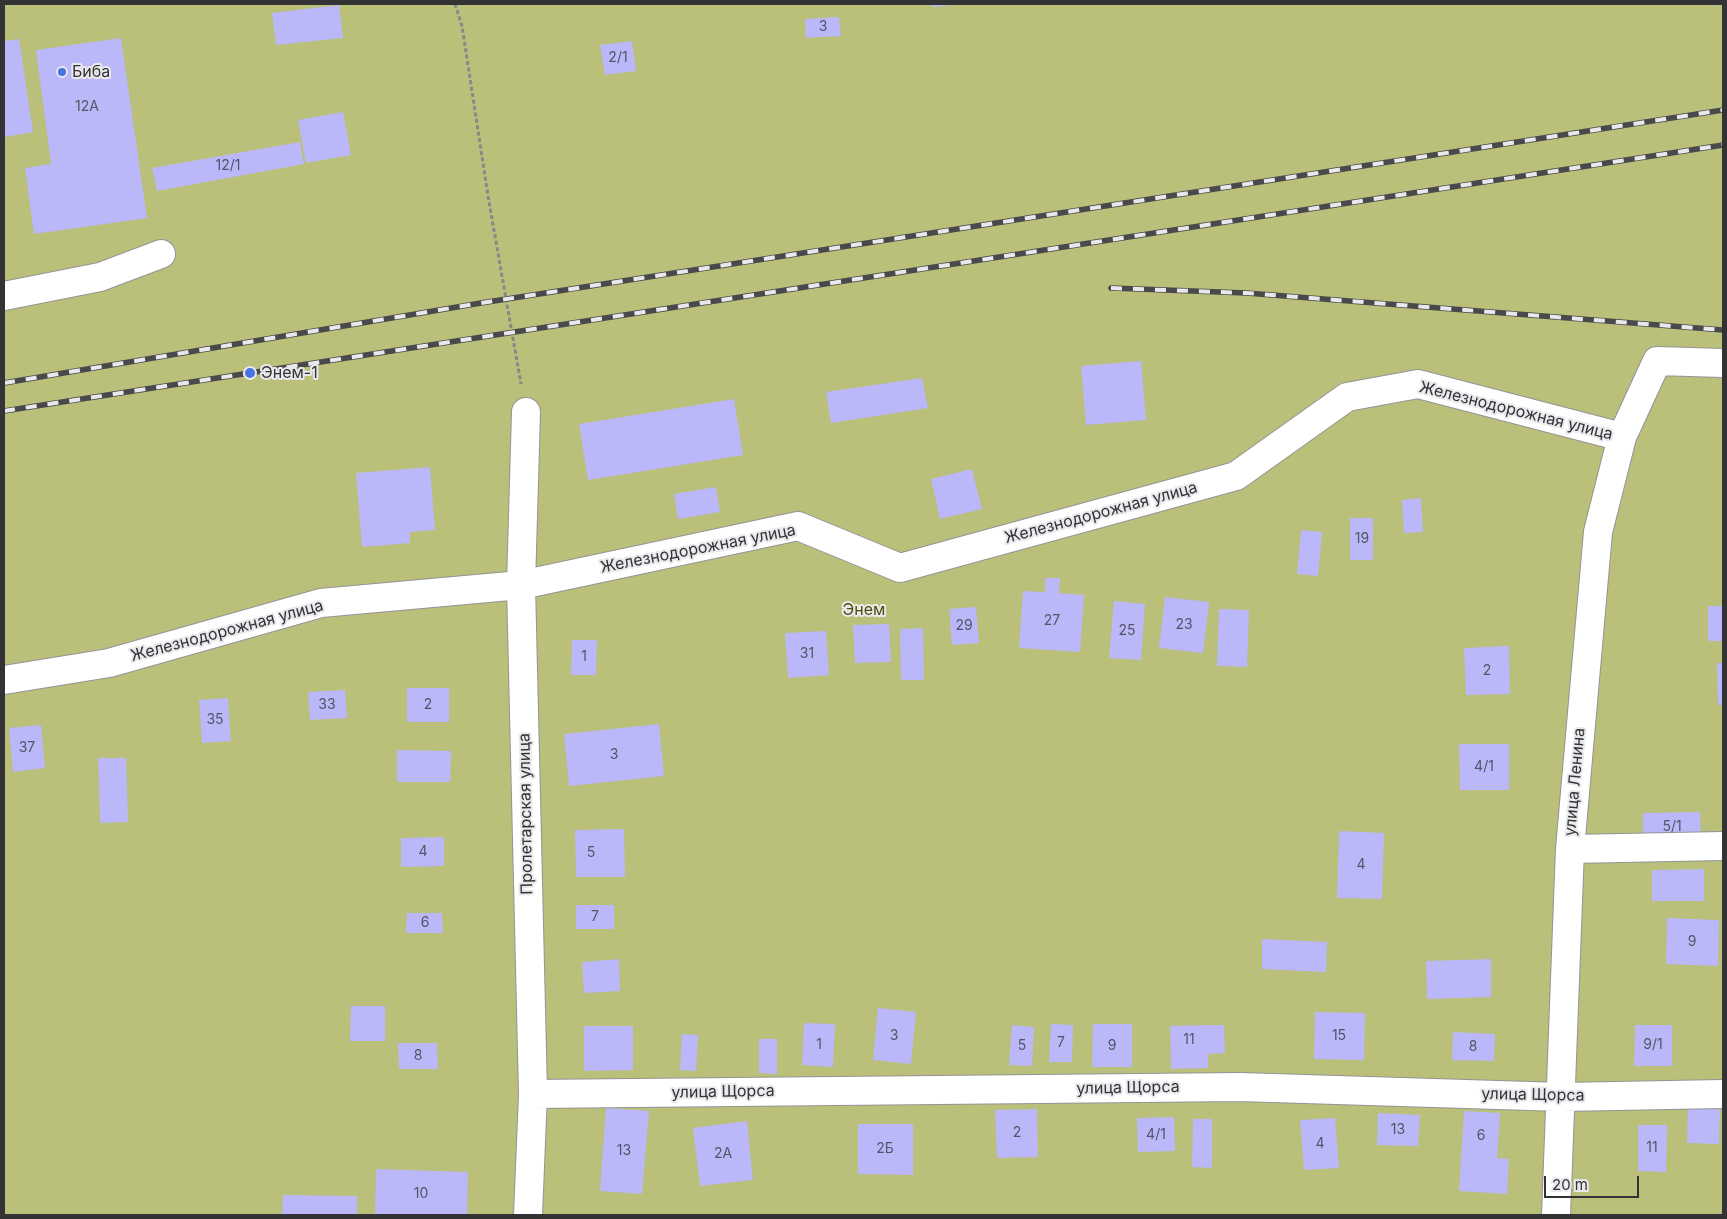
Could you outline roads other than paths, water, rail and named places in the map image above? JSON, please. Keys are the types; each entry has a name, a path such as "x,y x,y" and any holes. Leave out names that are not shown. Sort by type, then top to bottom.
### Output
{"street":[{"path":"4,296 100,277 161,254"},
{"name":"улица Ленина","path":"1556,1215 1570,848 1598,532 1622,437 1657,360 1723,363"},
{"name":"Железнодорожная улица","path":"4,680 109,663 321,603 521,585 798,526 900,568 1236,476 1347,396 1418,384 1622,437"},
{"name":"Пролетарская улица","path":"526,412 521,585 533,1094 528,1215"},
{"path":"1570,848 1723,846"},
{"name":"улица Щорса","path":"533,1094 1240,1087 1562,1097 1723,1094"}],"railway":[{"path":"4,383 481,303 1723,110"},
{"path":"4,411 1723,145"},
{"path":"1111,288 1246,293 1723,330"}],"place":[{"name":"Биба","path":"62,72"},
{"name":"Энем-1","path":"250,373"}],"park label":[{"name":"Энем","path":"864,610"}]}
